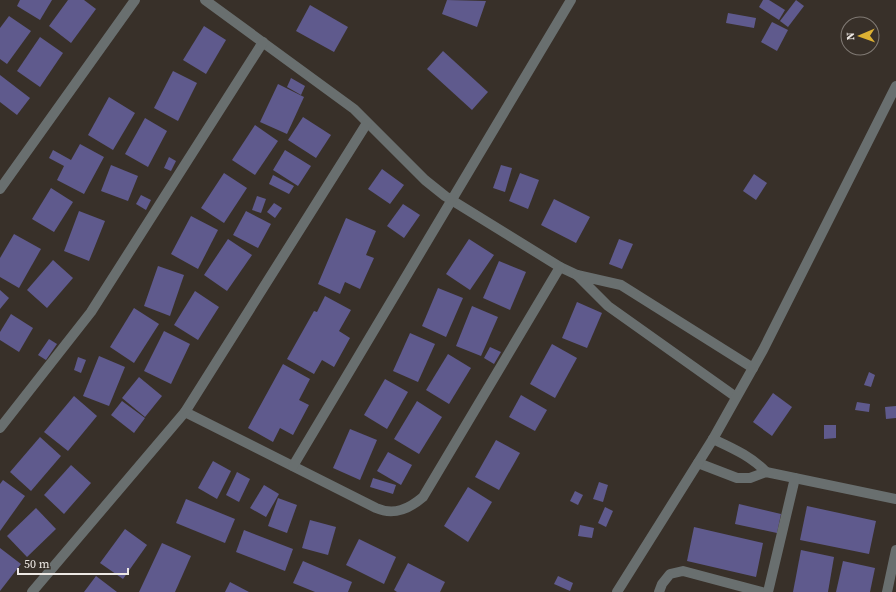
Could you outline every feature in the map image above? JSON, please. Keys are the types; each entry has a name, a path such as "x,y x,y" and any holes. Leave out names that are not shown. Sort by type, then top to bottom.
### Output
{"street":[{"path":"0,189 135,0"},
{"path":"205,0 354,108 424,180 452,200 560,267 578,274 621,285 753,368"},
{"path":"293,466 570,0"},
{"path":"0,428 90,312 263,42"},
{"path":"617,592 713,439 753,368 896,86"},
{"path":"32,592 185,412 367,122"},
{"path":"185,412 385,512 403,510 413,505 423,497 560,267"},
{"path":"578,274 608,306 736,397"},
{"path":"713,439 752,458 766,472"},
{"path":"698,463 737,478 750,478 766,472 896,500"},
{"path":"768,592 795,478"},
{"path":"887,592 896,550"},
{"path":"659,592 662,584 670,574 683,572 762,592"}],"building":[{"path":"20,0 52,0 40,20 17,6"},
{"path":"68,0 84,0 96,9 71,43 49,26"},
{"path":"447,0 486,1 477,27 442,14"},
{"path":"763,0 769,0 785,10 779,20 759,7"},
{"path":"796,0 804,6 788,27 780,21"},
{"path":"310,5 348,27 334,52 296,31"},
{"path":"728,13 756,18 754,28 726,23"},
{"path":"9,16 31,31 7,64 0,59 0,28"},
{"path":"772,22 788,30 777,51 761,42"},
{"path":"204,26 226,40 206,74 183,60"},
{"path":"40,37 63,53 40,87 17,71"},
{"path":"443,51 488,92 472,110 427,69"},
{"path":"173,71 197,83 178,121 154,108"},
{"path":"0,75 30,98 17,115 0,102"},
{"path":"291,78 305,86 301,95 287,87"},
{"path":"278,84 304,97 287,134 260,122"},
{"path":"109,97 135,113 113,150 88,135"},
{"path":"303,117 331,135 316,158 288,140"},
{"path":"145,118 167,131 148,167 125,154"},
{"path":"255,125 278,141 255,175 232,160"},
{"path":"80,144 104,157 84,194 57,180 64,166 49,158 53,150 71,160"},
{"path":"285,150 311,166 298,186 273,170"},
{"path":"169,157 176,161 171,171 164,168"},
{"path":"111,165 138,176 128,201 101,191"},
{"path":"501,165 512,168 505,192 493,188"},
{"path":"382,169 404,185 390,204 368,189"},
{"path":"224,173 247,188 224,223 201,208"},
{"path":"520,173 539,180 528,209 509,201"},
{"path":"754,174 767,183 756,200 743,191"},
{"path":"273,175 294,186 289,194 269,184"},
{"path":"51,188 73,202 54,232 32,219"},
{"path":"141,195 151,200 146,210 136,204"},
{"path":"257,196 266,199 261,213 252,210"},
{"path":"554,199 590,217 576,243 541,225"},
{"path":"274,203 282,208 275,218 267,212"},
{"path":"403,204 420,215 404,238 387,226"},
{"path":"79,211 105,221 89,261 64,251"},
{"path":"246,211 271,224 258,248 233,235"},
{"path":"191,216 218,230 198,269 171,254"},
{"path":"346,218 376,231 366,255 374,258 360,289 345,282 340,294 318,284"},
{"path":"14,234 41,249 19,288 0,277 0,258"},
{"path":"228,239 252,255 227,291 204,275"},
{"path":"469,239 494,255 470,290 446,274"},
{"path":"619,239 633,244 622,269 609,264"},
{"path":"53,260 73,278 47,308 27,290"},
{"path":"499,261 526,272 510,310 483,298"},
{"path":"158,266 184,275 170,316 144,306"},
{"path":"438,288 463,298 446,337 422,326"},
{"path":"0,290 9,298 0,309"},
{"path":"195,291 219,307 198,340 174,325"},
{"path":"325,296 351,310 339,331 350,338 334,367 322,360 314,374 287,359 314,311 317,312"},
{"path":"577,302 602,313 587,348 562,338"},
{"path":"472,306 498,317 481,356 456,346"},
{"path":"134,308 159,324 134,363 110,347"},
{"path":"11,314 33,328 19,352 0,340 0,332"},
{"path":"164,331 190,344 171,384 144,371"},
{"path":"410,333 435,344 418,382 393,371"},
{"path":"49,339 57,344 46,360 38,355"},
{"path":"552,344 577,358 555,398 530,384"},
{"path":"490,347 501,352 494,364 484,358"},
{"path":"448,354 471,368 449,404 426,390"},
{"path":"99,356 125,367 109,406 83,396"},
{"path":"78,357 86,360 81,373 74,370"},
{"path":"283,364 310,379 299,400 309,405 293,435 280,428 273,442 248,428"},
{"path":"869,372 875,375 871,387 864,385"},
{"path":"139,377 162,396 145,417 122,398"},
{"path":"385,379 408,392 387,429 364,415"},
{"path":"773,393 792,407 772,436 753,422"},
{"path":"521,395 547,410 535,431 509,417"},
{"path":"74,396 97,416 68,451 44,432"},
{"path":"122,401 145,418 134,433 111,415"},
{"path":"417,401 442,417 419,454 394,439"},
{"path":"857,402 870,404 869,412 855,410"},
{"path":"896,406 896,418 886,419 885,407"},
{"path":"824,425 836,425 836,438 824,439"},
{"path":"350,429 377,440 360,480 333,468"},
{"path":"40,437 61,456 31,491 10,472"},
{"path":"496,440 520,453 499,490 475,477"},
{"path":"388,452 412,465 401,485 377,471"},
{"path":"213,461 231,471 217,499 198,488"},
{"path":"71,465 91,483 64,514 44,495"},
{"path":"237,472 250,479 239,502 226,495"},
{"path":"373,478 396,485 393,494 370,487"},
{"path":"3,480 25,496 0,531 0,484"},
{"path":"599,482 608,485 603,502 593,499"},
{"path":"264,485 279,494 266,517 250,508"},
{"path":"468,487 492,502 468,542 444,526"},
{"path":"575,491 583,495 578,505 570,501"},
{"path":"278,498 297,505 287,533 268,526"},
{"path":"186,499 235,519 225,543 176,523"},
{"path":"739,504 781,514 777,533 735,524"},
{"path":"807,506 876,521 869,554 800,540"},
{"path":"605,507 613,511 606,527 598,523"},
{"path":"36,508 56,529 27,557 7,536"},
{"path":"310,520 336,527 328,555 302,548"},
{"path":"580,525 594,528 592,538 578,536"},
{"path":"694,527 763,543 756,577 687,561"},
{"path":"125,529 147,545 123,579 100,563"},
{"path":"244,530 293,549 285,571 236,552"},
{"path":"359,539 396,557 384,584 346,565"},
{"path":"162,543 191,556 175,592 139,592"},
{"path":"0,548 21,564 0,591"},
{"path":"801,550 834,557 828,592 793,592"},
{"path":"303,561 352,582 348,592 315,592 293,583"},
{"path":"843,561 875,568 870,592 836,592"},
{"path":"408,563 445,582 440,592 397,592 394,590"},
{"path":"96,576 117,592 84,592"},
{"path":"558,576 573,583 570,591 554,584"},
{"path":"230,582 249,592 225,592"}]}
